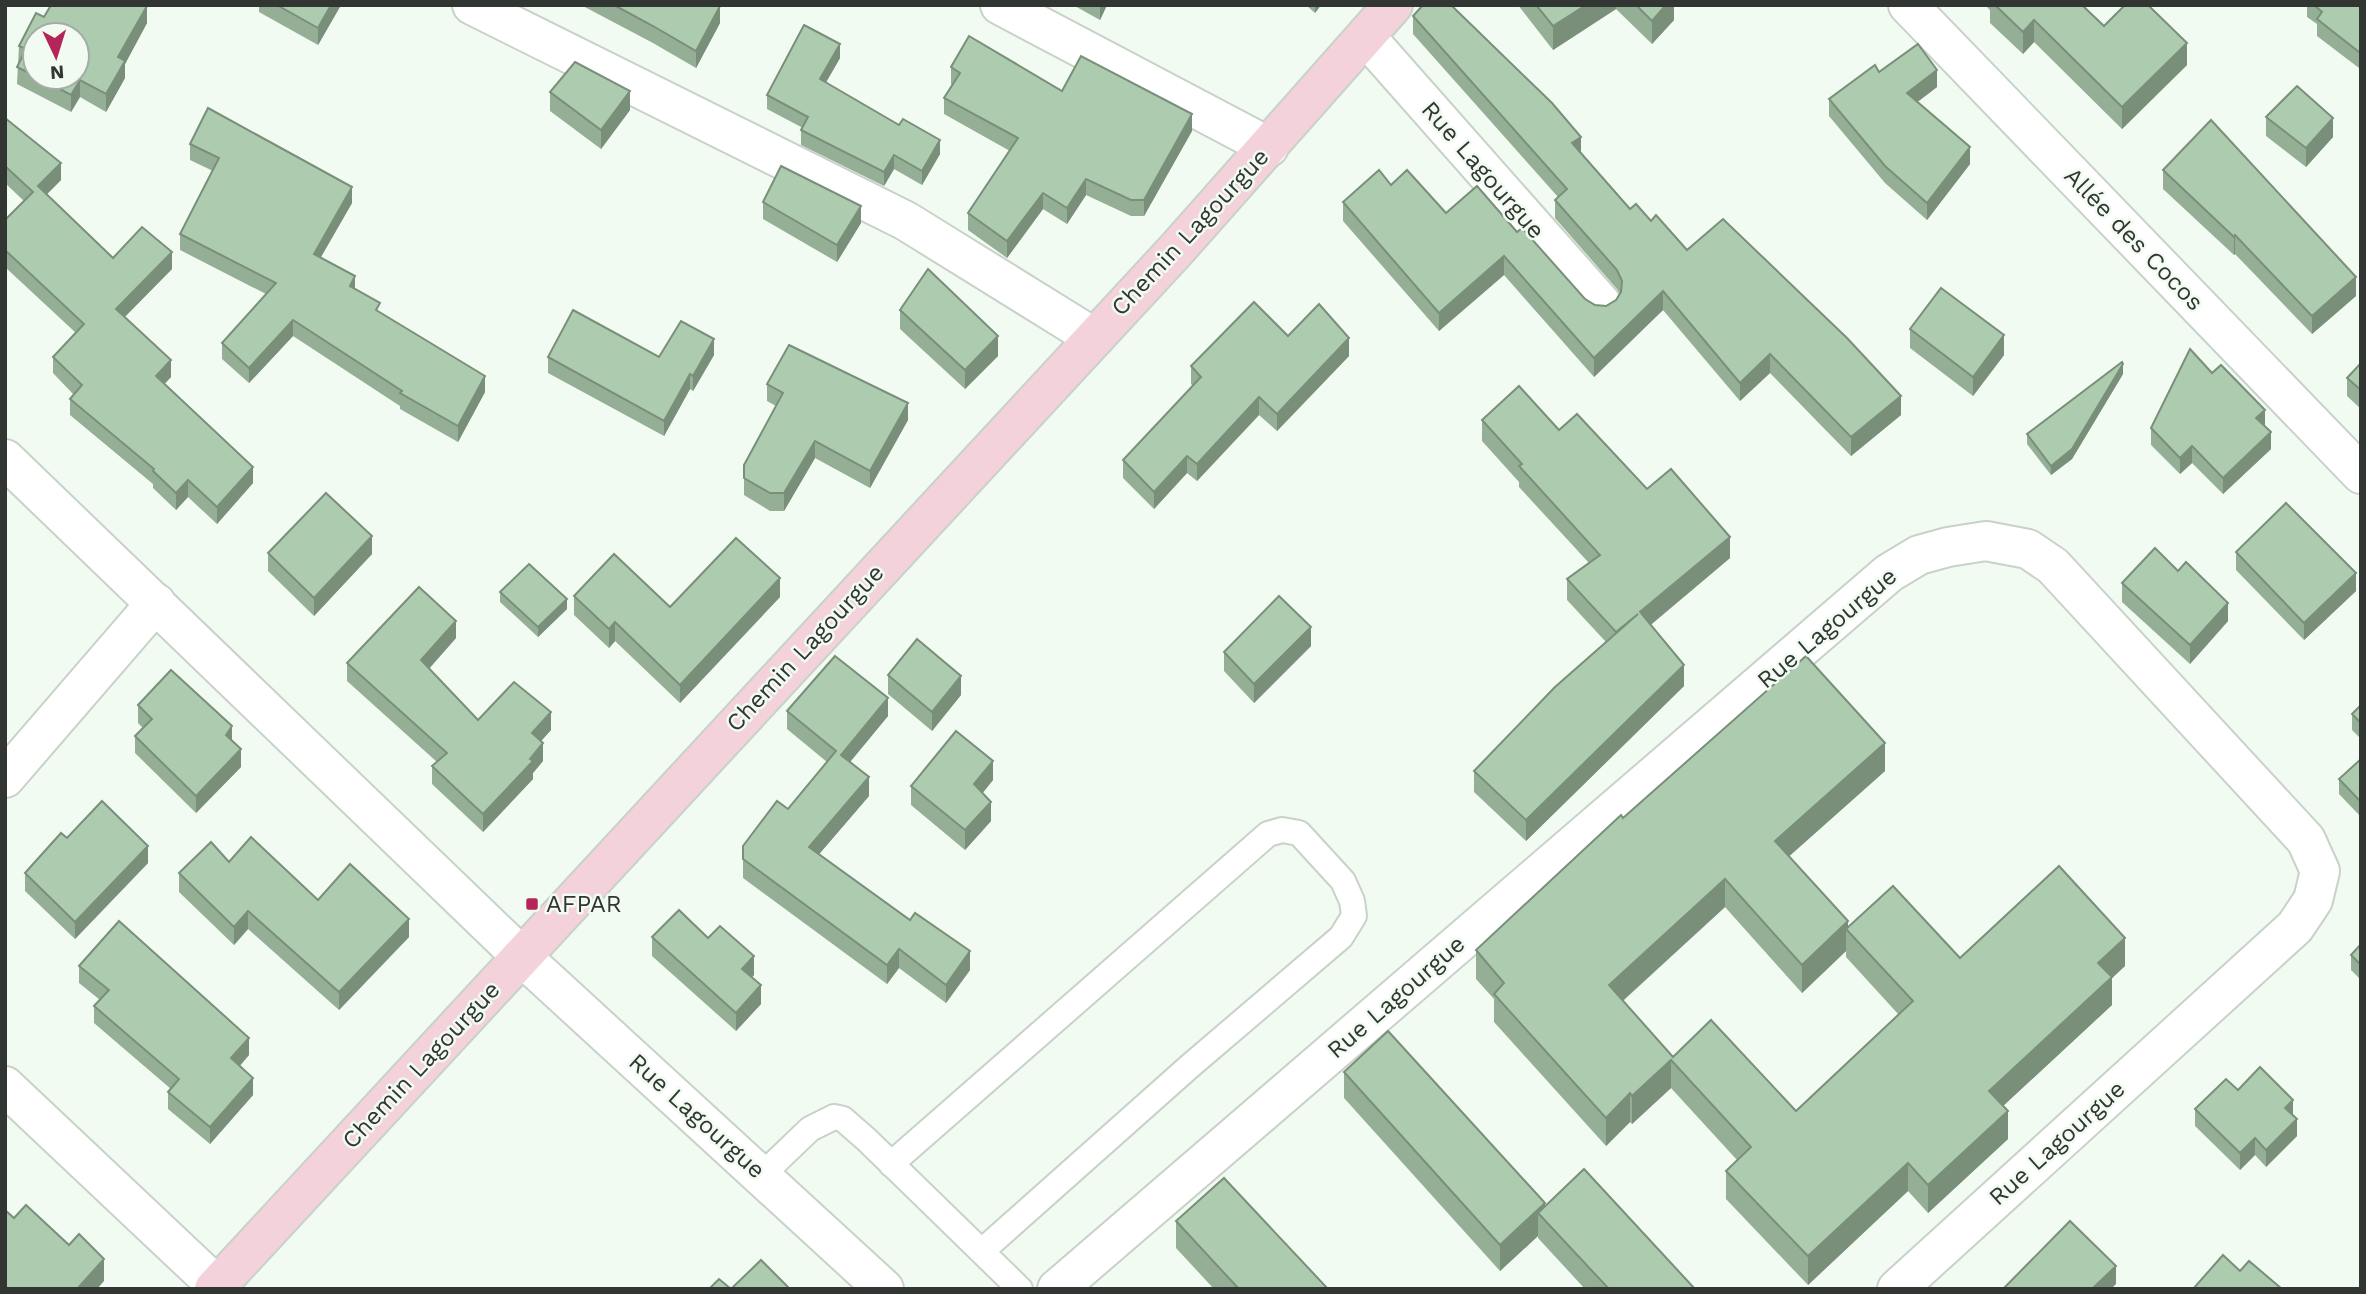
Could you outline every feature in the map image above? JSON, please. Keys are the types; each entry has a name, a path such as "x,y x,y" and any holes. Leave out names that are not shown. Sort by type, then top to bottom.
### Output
{"street":[{"path":"472,5 906,220 1093,337"},
{"path":"1000,5 1269,147"},
{"name":"Chemin Lagourgue","path":"216,1287 1269,147 1393,5"},
{"name":"Allée des Cocos","path":"1908,5 2361,474"},
{"name":"Rue Lagourgue","path":"1366,37 1601,303"},
{"name":"Rue Lagourgue","path":"5,459 521,956 762,1175 872,1285"},
{"name":"Rue Lagourgue","path":"1057,1289 1889,573 1919,555 1986,541 2028,549 2053,566 2306,840 2320,871 2313,900 2295,927 1897,1289"},
{"path":"5,778 156,603"},
{"path":"5,1086 216,1287"}],"lane":[{"path":"891,1164 1268,834 1282,830 1299,833 1343,881 1352,901 1354,916 1341,937 1190,1066 982,1251"},
{"path":"762,1175 810,1129 834,1116 842,1119 1020,1289"}],"building":[{"path":"51,5 147,6 118,57 125,61 106,94 91,86 91,21 32,21 36,13 44,17"},
{"path":"277,5 331,5 318,28"},
{"path":"614,5 719,5 720,6 696,51"},
{"path":"1423,5 1451,5 1552,103 1581,137 1572,143 1630,209 1636,204 1651,221 1656,215 1687,250 1723,219 1847,338 1901,396 1851,437 1770,354 1740,383 1663,291 1594,358 1504,256 1439,313 1343,202 1379,170 1391,185 1407,170 1446,213 1477,186 1517,232 1522,228 1585,299 1595,305 1606,306 1616,300 1621,292 1622,281 1617,270 1555,200 1567,189 1413,16"},
{"path":"1536,5 1586,5 1553,26"},
{"path":"1636,5 1666,5 1652,21"},
{"path":"1995,5 2082,5 2104,26 2125,5 2148,5 2187,43 2122,107 2034,20 2023,32"},
{"path":"2314,5 2361,5 2359,52 2317,19 2322,12"},
{"path":"804,25 840,44 820,79 899,125 903,119 940,140 922,171 894,155 884,172 801,130 808,117 767,95"},
{"path":"969,36 1062,91 1081,56 1192,114 1144,200 1131,200 1086,179 1067,208 1043,193 1007,241 968,213 1018,138 944,98 960,73 951,67"},
{"path":"1918,44 1937,70 1907,93 1970,147 1927,203 1885,166 1829,99 1875,65 1879,72"},
{"path":"575,62 630,91 601,130 550,92"},
{"path":"2297,86 2333,118 2306,148 2266,117"},
{"path":"208,108 352,187 314,254 355,276 350,286 380,303 376,310 485,376 458,426 400,393 402,391 293,320 249,368 222,343 276,283 180,234 219,158 190,144"},
{"path":"5,118 61,163 38,186 113,258 142,227 172,252 116,309 171,360 156,376 253,467 217,507 188,480 176,493 154,469 70,399 82,385 53,357 84,324 5,250 5,220 33,192 5,166"},
{"path":"2211,120 2356,277 2312,316 2235,235 2234,237 2163,170"},
{"path":"781,166 861,206 837,245 763,202"},
{"path":"928,269 998,336 965,370 900,310"},
{"path":"1941,288 2004,335 1973,377 1910,329"},
{"path":"1254,302 1288,336 1319,304 1349,338 1277,414 1259,397 1197,464 1187,456 1154,492 1123,460 1201,377 1191,366"},
{"path":"573,310 659,357 681,321 714,339 693,376 690,374 664,421 548,357"},
{"path":"789,345 908,403 870,471 815,441 784,493 770,493 744,478 744,465 783,393 767,384"},
{"path":"2190,349 2212,373 2221,365 2265,410 2256,418 2271,432 2223,478 2192,446 2180,458 2151,428"},
{"path":"2122,362 2072,449 2051,466 2027,434"},
{"path":"2361,363 2361,390 2347,378"},
{"path":"1519,386 1559,430 1577,414 1647,489 1671,469 1730,537 1640,612 1684,665 1526,820 1474,771 1555,687 1638,614 1616,632 1567,579 1600,555 1519,466 1522,464 1482,420"},
{"path":"326,493 372,536 314,598 268,553"},
{"path":"2286,503 2356,573 2304,623 2236,552"},
{"path":"736,538 780,578 680,685 615,622 609,629 574,596 614,554 670,607"},
{"path":"2155,548 2178,571 2186,562 2228,603 2190,645 2122,583"},
{"path":"529,564 567,599 538,627 500,592"},
{"path":"419,587 456,621 421,660 478,720 514,682 551,712 532,733 543,743 530,759 533,761 483,814 432,766 447,753 347,663"},
{"path":"1279,596 1311,627 1254,684 1224,652"},
{"path":"917,639 961,676 932,712 888,675"},
{"path":"835,656 888,698 841,755 869,777 809,847 910,920 915,913 970,951 946,985 899,949 887,965 743,859 743,846 777,801 788,809 836,751 787,711"},
{"path":"1806,656 1885,743 1775,841 1848,921 1802,965 1725,879 1609,985 1673,1057 1711,1020 1796,1111 1913,1001 1846,929 1893,886 1960,958 2059,866 2125,938 2098,963 2112,977 1989,1091 2008,1111 1928,1185 1908,1163 1808,1256 1726,1171 1751,1147 1671,1060 1632,1096 1630,1093 1606,1118 1494,994 1504,983 1476,950 1621,815 1623,818"},
{"path":"171,670 232,726 226,735 241,749 196,796 135,736 152,719 138,705"},
{"path":"2361,705 2361,723 2352,714"},
{"path":"956,731 993,761 974,784 991,802 965,830 911,786"},
{"path":"2361,759 2361,802 2339,779"},
{"path":"102,801 148,846 75,922 25,873 61,833 67,838"},
{"path":"251,837 318,900 350,864 409,919 339,992 248,911 234,927 179,873 211,842 229,862"},
{"path":"679,910 708,938 720,926 754,956 742,969 761,985 736,1013 652,937"},
{"path":"119,921 249,1038 231,1058 253,1078 210,1127 168,1092 179,1079 94,1006 109,990 79,966"},
{"path":"2361,944 2361,965 2351,955"},
{"path":"1388,1031 1545,1203 1500,1245 1344,1072"},
{"path":"2260,1067 2293,1100 2285,1108 2297,1119 2266,1150 2255,1138 2240,1153 2195,1109 2226,1079 2238,1090"},
{"path":"1584,1169 1695,1289 1609,1289 1538,1213"},
{"path":"1224,1178 1328,1289 1239,1289 1176,1221"},
{"path":"26,1205 69,1245 79,1234 104,1259 77,1289 5,1289 5,1210 14,1218"},
{"path":"2070,1221 2116,1266 2092,1289 2003,1289"},
{"path":"2223,1255 2240,1271 2249,1261 2282,1289 2193,1289"},
{"path":"761,1260 790,1289 731,1289"},
{"path":"719,1279 731,1289 709,1289"}],"place":[{"name":"AFPAR","path":"532,904"}]}
